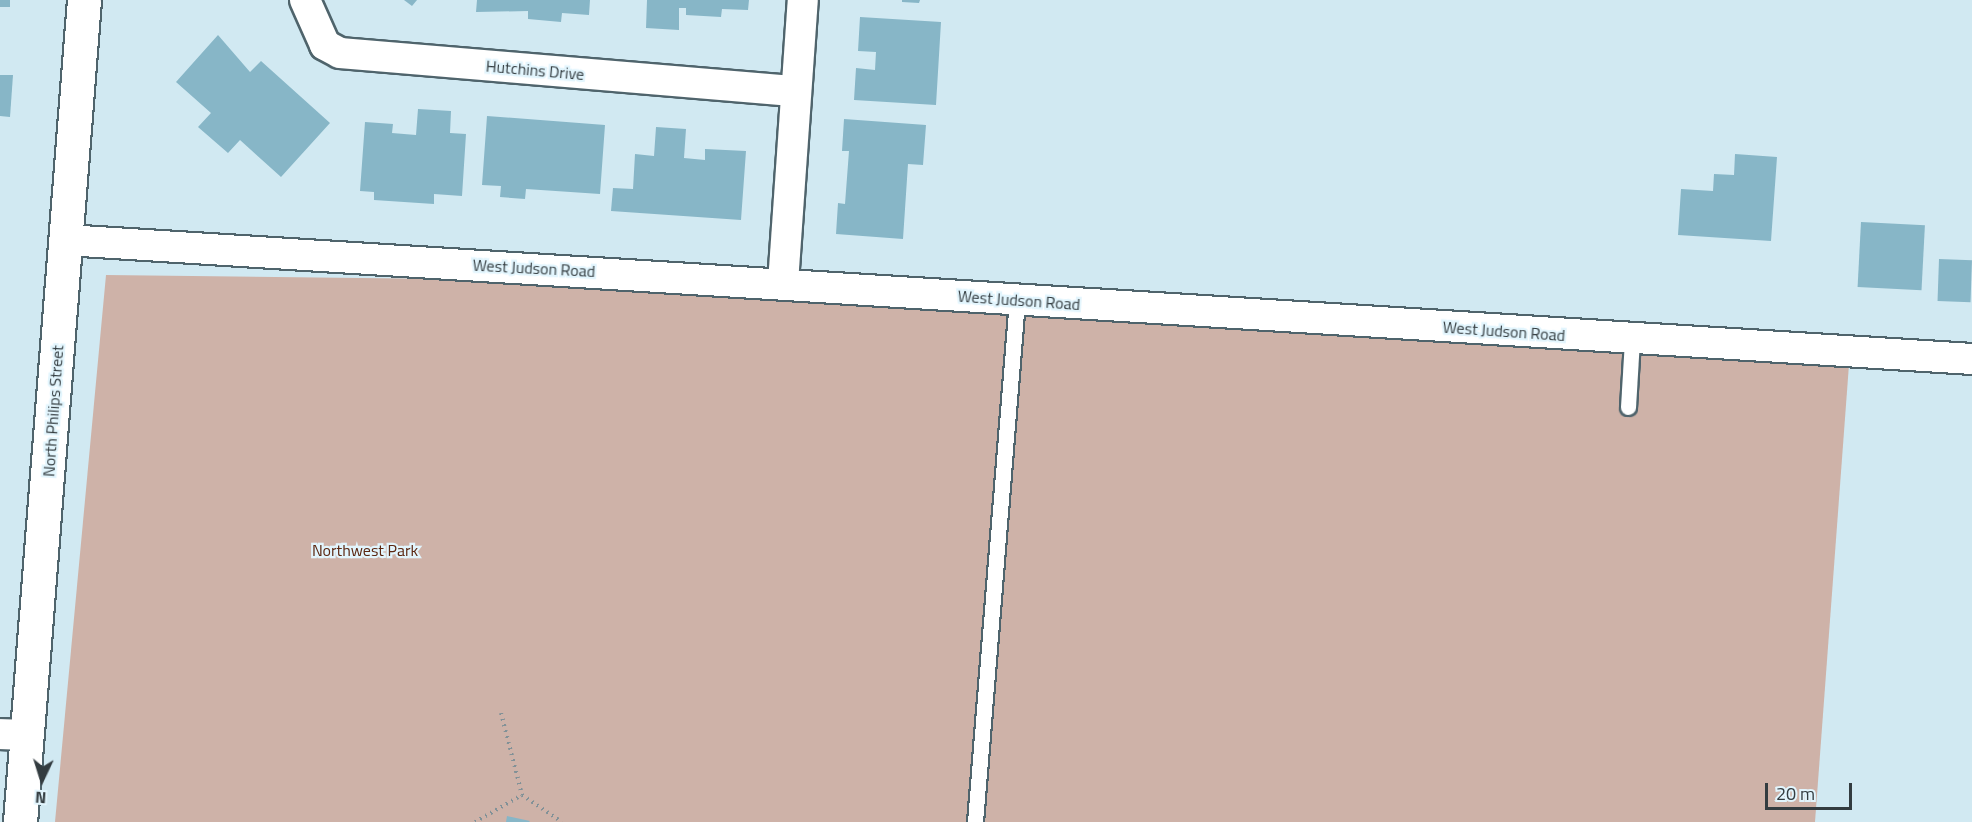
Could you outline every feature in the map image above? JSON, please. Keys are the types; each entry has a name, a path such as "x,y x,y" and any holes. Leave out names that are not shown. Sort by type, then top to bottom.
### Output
{"street":[{"name":"North Philips Street","path":"20,822 13,734 65,240 84,0"},
{"name":"Hutchins Drive","path":"305,0 325,45 340,53 795,91"},
{"path":"783,283 803,0"},
{"name":"West Judson Road","path":"65,240 783,283 1017,300 1972,359"}],"lane":[{"path":"975,822 1017,300"},
{"path":"1628,407 1632,339"}],"path":[{"path":"501,713 522,795 562,822"},
{"path":"476,822 522,795"}],"green space":[{"name":"Northwest Park","path":"106,275 783,283 1850,351 1815,822 55,822"}],"building":[{"path":"0,0 10,0 10,7 0,7"},
{"path":"404,0 417,0 412,6"},
{"path":"477,0 590,0 589,15 562,13 561,22 528,19 528,11 476,12"},
{"path":"647,0 749,0 748,10 722,9 721,17 686,15 686,8 679,8 679,30 646,28"},
{"path":"902,0 920,0 919,3 902,2"},
{"path":"860,17 941,22 936,105 854,100 856,68 875,70 876,52 858,51"},
{"path":"218,35 250,72 261,61 330,123 281,177 240,140 228,153 198,127 211,113 176,82"},
{"path":"0,75 13,75 10,117 0,116"},
{"path":"418,109 451,111 450,133 466,134 462,196 434,194 434,204 374,200 374,192 360,191 365,122 393,124 392,133 416,135"},
{"path":"487,116 605,125 600,194 526,189 525,199 500,197 501,186 482,185"},
{"path":"844,119 926,125 923,165 908,164 903,239 836,234 838,203 845,204 849,151 842,151"},
{"path":"656,127 686,129 684,158 705,160 705,149 746,151 741,220 611,211 613,188 633,189 635,154 654,156"},
{"path":"1735,154 1777,157 1771,241 1678,235 1681,189 1713,191 1714,174 1734,175"},
{"path":"1861,222 1925,225 1922,290 1858,287"},
{"path":"1939,259 1972,260 1971,302 1938,301"},
{"path":"507,816 530,821 506,822"}]}
